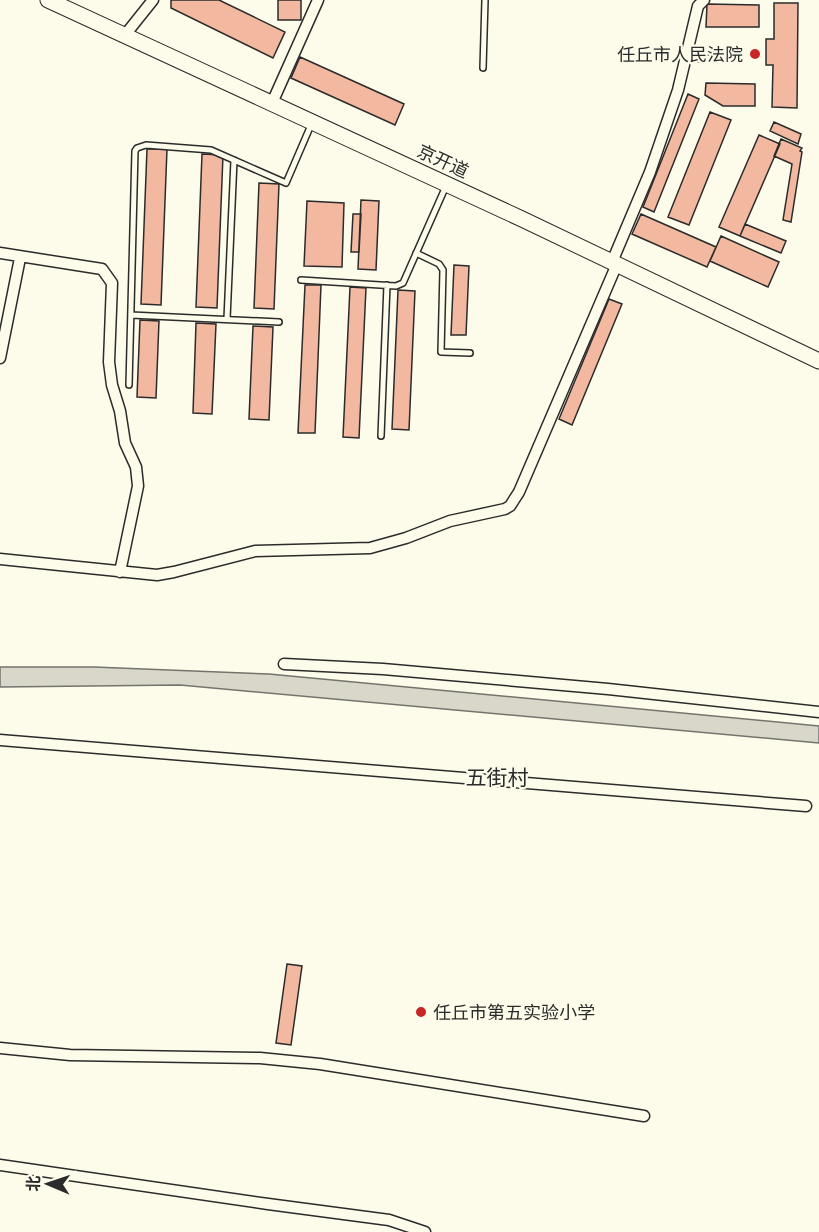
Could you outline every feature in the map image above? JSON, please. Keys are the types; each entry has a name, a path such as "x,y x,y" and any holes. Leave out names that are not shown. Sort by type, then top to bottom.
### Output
{"main road":[{"name":"京开道","path":"48,0 447,184 819,361"}],"street":[{"path":"125,35 153,0"},
{"path":"272,103 318,0"},
{"path":"0,559 157,575 255,551 370,548 406,538 450,521 510,506 519,492 615,263 650,172 678,90 698,6 704,0"},
{"path":"0,253 20,258 102,269 112,283 109,362 126,443 136,467 138,486 120,572"},
{"path":"0,358 20,258"},
{"path":"284,664 383,669 819,712"},
{"path":"0,741 806,806"},
{"path":"0,1048 70,1055 260,1058 320,1064 644,1116"},
{"path":"0,1165 389,1220 425,1232"}],"lane":[{"path":"483,68 485,0"},
{"path":"686,59 711,58"},
{"path":"129,385 135,151 146,145 210,150 286,183 312,122"},
{"path":"227,319 234,160"},
{"path":"301,280 396,286 403,283 447,184"},
{"path":"416,253 439,264 443,270 441,352 470,353"},
{"path":"381,436 387,285"},
{"path":"130,315 279,321"}],"shaded area":[{"path":"0,667 94,667 269,674 819,726 819,743 180,685 0,687"}],"building":[{"path":"171,0 219,0 285,32 273,58 171,8"},
{"path":"278,0 301,0 301,20 278,20"},
{"path":"774,3 798,3 797,108 772,107 773,65 766,65 766,39 774,39"},
{"path":"707,4 759,5 759,27 706,27"},
{"path":"300,57 404,104 395,125 291,78"},
{"path":"706,83 755,84 755,106 723,106 705,95"},
{"path":"688,94 699,99 654,212 643,207"},
{"path":"710,112 731,120 689,225 668,217"},
{"path":"774,122 801,134 798,144 770,131"},
{"path":"759,135 780,144 740,236 719,227"},
{"path":"781,139 802,148 791,222 783,220 792,164 774,156"},
{"path":"147,149 167,149 161,305 141,304"},
{"path":"202,154 223,155 217,308 196,307"},
{"path":"259,183 279,184 274,309 254,308"},
{"path":"361,200 379,201 376,270 358,269"},
{"path":"307,201 344,203 342,267 304,266"},
{"path":"353,214 361,214 359,252 351,252"},
{"path":"641,214 716,247 707,267 632,234"},
{"path":"745,224 786,241 781,253 740,236"},
{"path":"721,236 779,262 768,287 710,261"},
{"path":"454,265 469,266 466,335 451,335"},
{"path":"305,285 321,285 315,433 298,433"},
{"path":"350,287 366,288 359,438 343,437"},
{"path":"398,290 415,291 409,430 392,429"},
{"path":"609,299 622,304 572,425 559,419"},
{"path":"140,320 159,321 156,398 137,397"},
{"path":"196,323 216,324 212,414 193,413"},
{"path":"253,326 273,327 269,420 249,419"},
{"path":"287,964 302,966 291,1045 276,1043"}],"place":[{"name":"任丘市人民法院","path":"755,54"},
{"name":"任丘市第五实验小学","path":"421,1012"}],"district":[{"name":"五街村","path":"497,777"}]}
